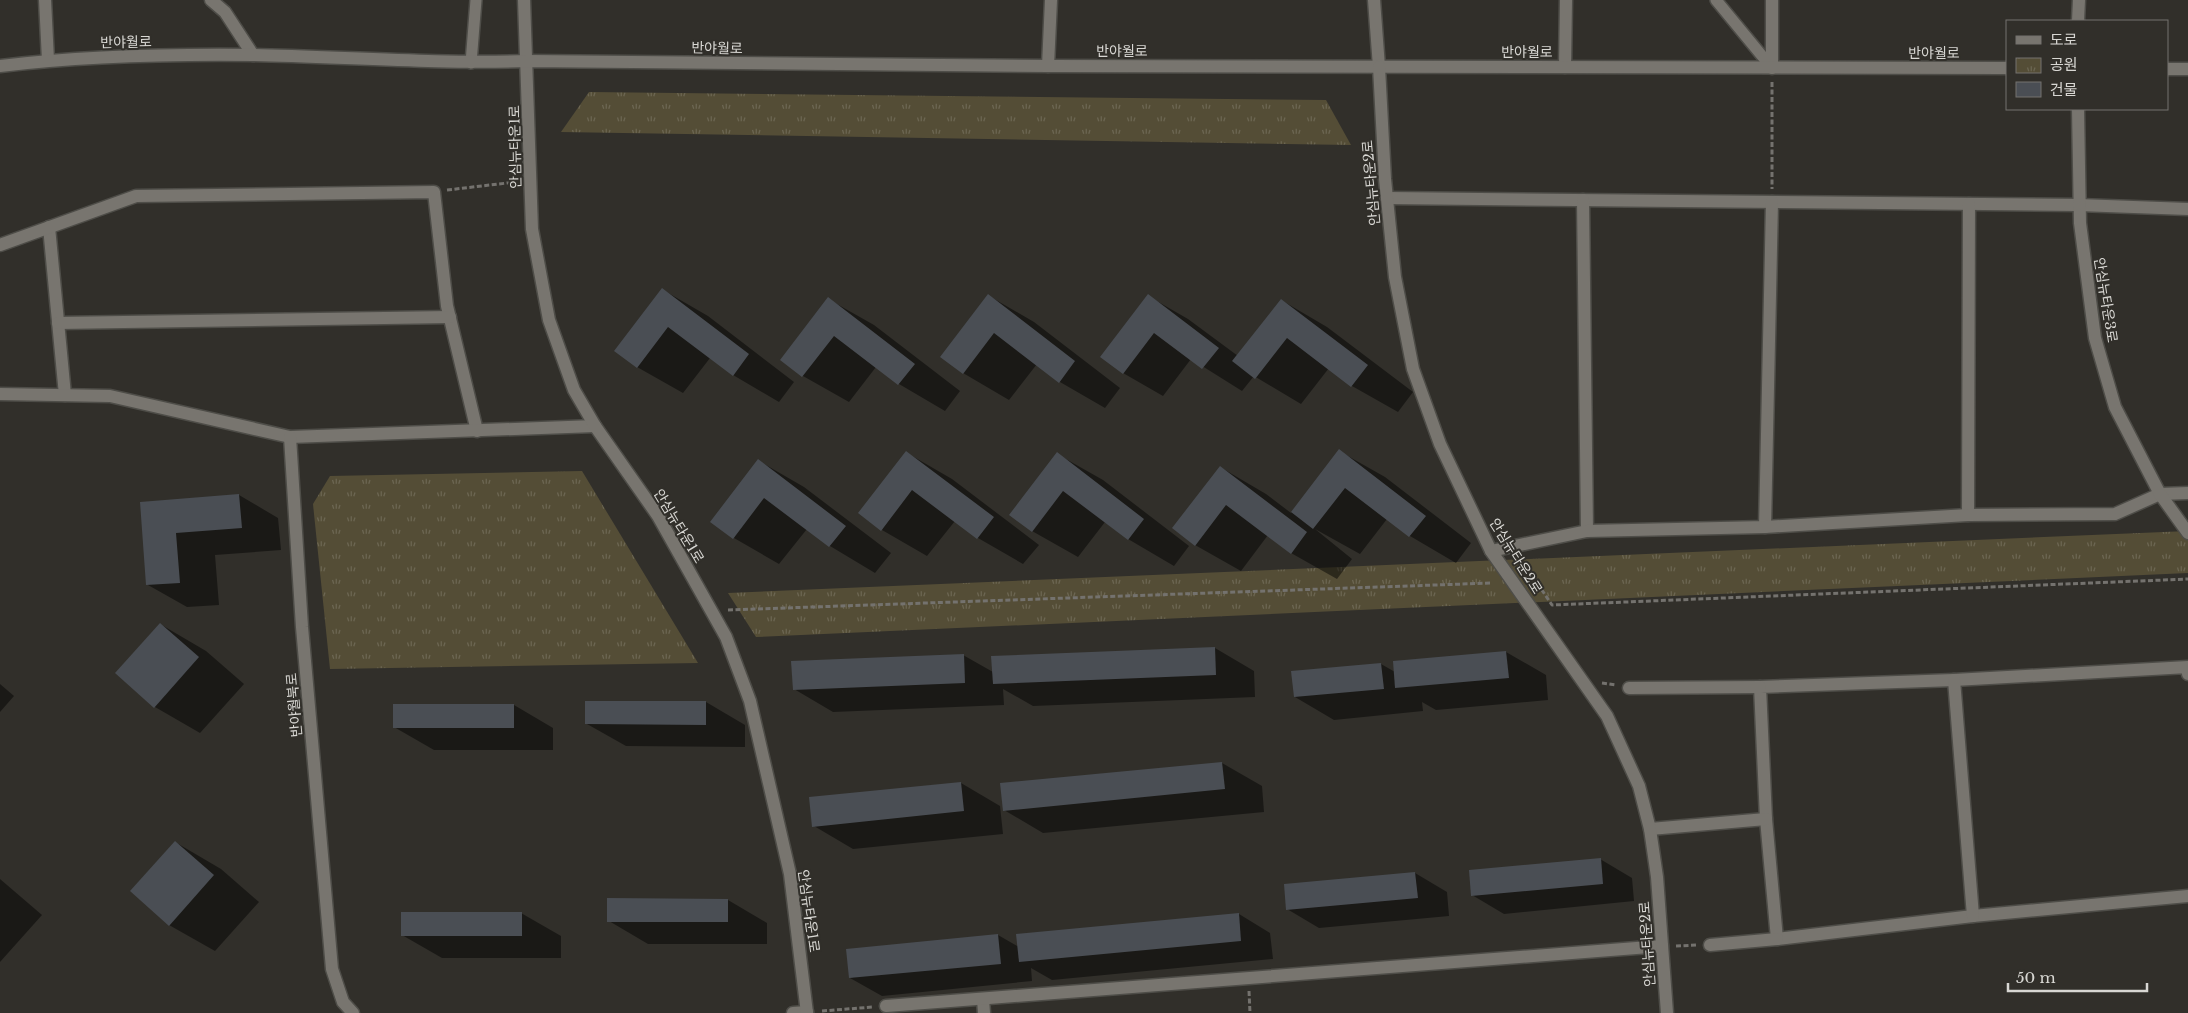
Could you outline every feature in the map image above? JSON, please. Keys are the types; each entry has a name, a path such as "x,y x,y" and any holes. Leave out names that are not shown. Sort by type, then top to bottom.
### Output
{"street":[{"path":"45,0 48,60"},
{"path":"211,0 225,12 253,55"},
{"name":"안심뉴타운1로","path":"524,0 528,61 532,229 549,320 574,390 595,426 658,516 726,637 750,701 790,874 807,1013"},
{"path":"1048,66 1051,0"},
{"name":"안심뉴타운2로","path":"1374,0 1387,198 1395,277 1413,369 1440,444 1491,551 1607,716 1639,786 1650,829 1657,877 1667,1013"},
{"path":"1565,68 1566,0"},
{"path":"1772,0 1772,68"},
{"path":"2078,20 2079,0"},
{"name":"반야월로","path":"0,66 48,60 116,56 253,55 471,63 528,61 1048,66 2006,68"},
{"path":"2168,69 2188,69"},
{"name":"안심뉴타운3로","path":"2078,110 2080,223 2095,338 2115,407 2160,494 2188,533"},
{"path":"0,244 136,196 434,192 450,318 477,430"},
{"path":"1387,198 2080,205 2188,209"},
{"path":"1583,200 1587,531"},
{"path":"1765,526 1772,202"},
{"path":"1968,515 1969,204"},
{"path":"49,227 65,395"},
{"path":"58,323 450,318"},
{"path":"0,394 110,396 290,437 595,426"},
{"name":"반야월북로","path":"290,437 302,627 332,969 344,1002 353,1013"},
{"path":"1491,551 1587,531 1765,526 1968,515 2115,514 2160,494 2188,493"},
{"path":"1629,688 1760,687 1954,680 2188,667 2188,674"},
{"path":"1954,680 1974,916"},
{"path":"1760,687 1766,819 1777,939"},
{"path":"1650,829 1766,819"},
{"path":"1710,945 1974,916 2188,896"},
{"path":"886,1006 1662,946"},
{"path":"983,999 984,1013"},
{"path":"793,1013 807,1013"}],"lane":[{"path":"471,63 476,0"},
{"path":"1716,0 1772,68"}],"path":[{"path":"1772,68 1772,202"},
{"path":"434,192 531,180"},
{"path":"1529,571 1552,605 2188,580"},
{"path":"711,610 1492,583"},
{"path":"1662,946 1710,945"},
{"path":"1248,978 1250,1013"},
{"path":"807,1013 886,1006"}],"green space":[{"path":"589,92 1326,100 1351,145 561,132"},
{"path":"582,471 698,663 330,669 313,504 330,476"},
{"path":"2188,531 2188,573 756,637 728,593"}],"building":[{"path":"662,288 749,354 733,376 668,327 637,368 614,351"},
{"path":"988,294 1075,361 1059,383 994,333 963,374 940,357"},
{"path":"1148,294 1219,348 1202,369 1154,333 1123,374 1100,357"},
{"path":"828,297 915,364 898,385 834,336 802,377 780,360"},
{"path":"1281,299 1368,365 1351,387 1287,338 1255,379 1232,361"},
{"path":"1339,449 1426,516 1409,537 1345,488 1313,529 1291,512"},
{"path":"906,451 994,517 977,539 912,490 881,531 858,513"},
{"path":"1057,452 1144,519 1128,540 1063,491 1032,532 1009,515"},
{"path":"758,459 846,526 829,547 764,498 733,539 710,522"},
{"path":"1220,466 1307,532 1291,554 1226,505 1195,546 1172,528"},
{"path":"239,494 242,528 176,533 180,583 146,585 140,502"},
{"path":"160,623 199,657 154,708 115,673"},
{"path":"1215,647 1216,675 993,684 991,656"},
{"path":"1506,651 1509,678 1395,688 1393,661"},
{"path":"964,654 965,683 793,690 791,661"},
{"path":"1381,663 1384,689 1294,697 1291,671"},
{"path":"585,701 706,701 706,725 585,724"},
{"path":"393,704 514,704 514,728 393,728"},
{"path":"1222,762 1225,789 1003,811 1000,783"},
{"path":"961,782 964,811 812,827 809,797"},
{"path":"175,841 214,875 169,926 130,891"},
{"path":"1601,858 1603,884 1471,896 1469,870"},
{"path":"1415,872 1418,898 1286,910 1284,884"},
{"path":"607,898 728,899 728,922 607,922"},
{"path":"401,912 522,912 522,936 401,936"},
{"path":"1239,913 1241,941 1019,962 1016,934"},
{"path":"998,934 1001,964 849,978 846,949"}]}
